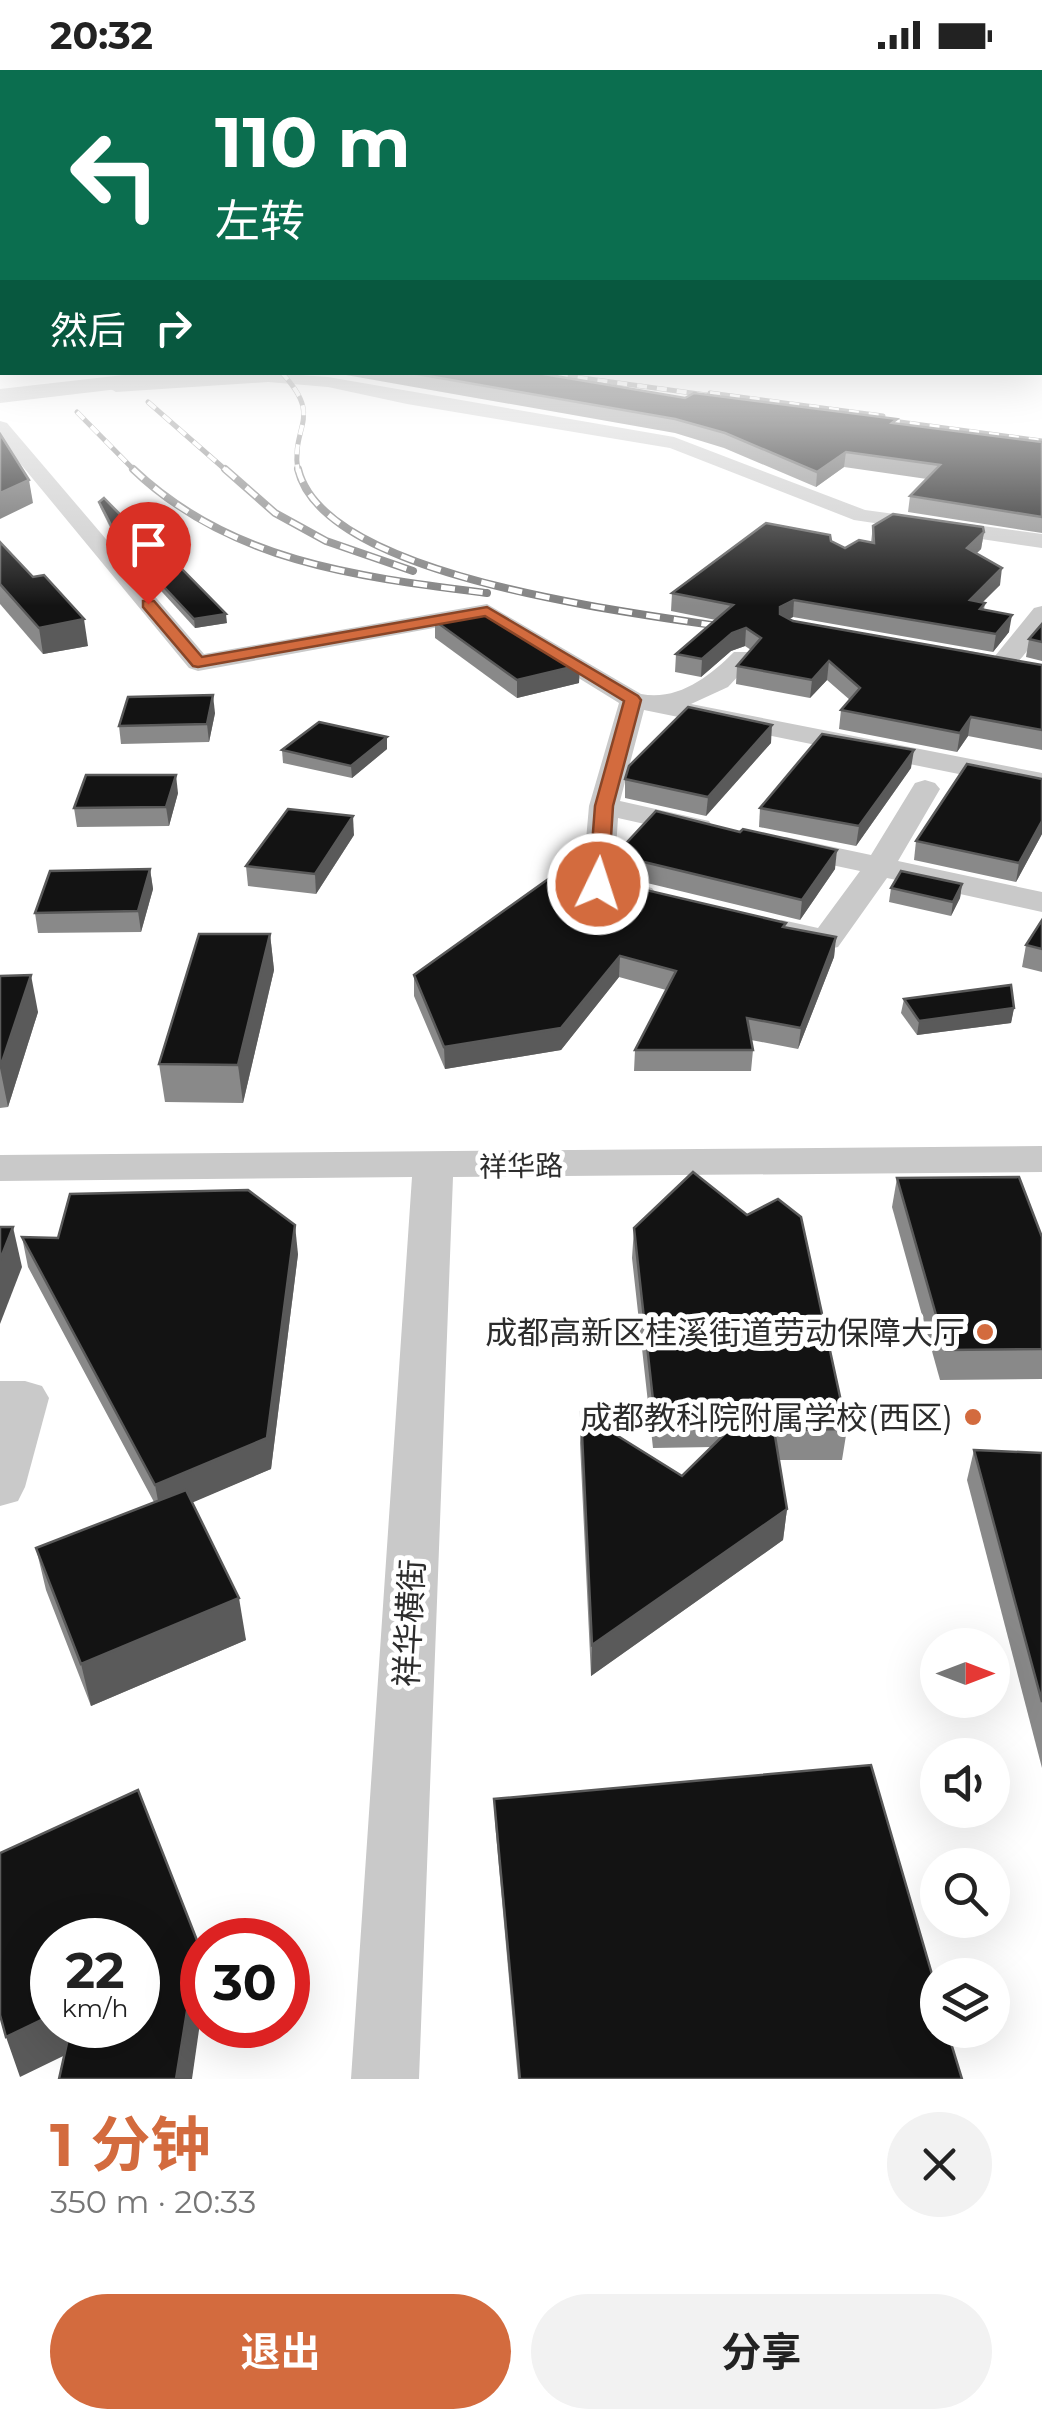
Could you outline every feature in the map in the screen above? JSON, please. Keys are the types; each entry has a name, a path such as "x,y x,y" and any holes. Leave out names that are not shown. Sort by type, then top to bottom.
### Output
{"street":[{"path":"535,419 674,443 861,516 1042,542"},
{"path":"0,427 198,662 487,611 633,700 1042,782"},
{"path":"854,542 876,518"},
{"path":"999,664 1008,658 1042,613"},
{"path":"942,654 1028,670"},
{"path":"664,706 718,682 743,657"},
{"path":"633,700 604,806 598,884 674,903"},
{"path":"750,922 826,940 879,866 925,789"},
{"path":"604,806 1042,902"},
{"name":"祥华路","path":"0,1168 1042,1159"},
{"name":"祥华横街","path":"385,2079 433,1167"},
{"path":"0,1398 25,1398 0,1486"}],"building":[{"path":"675,419 895,419 892,423 1042,442 1042,517 910,496 940,465 846,452 817,472 725,433"},
{"path":"0,434 29,480 0,493"},
{"path":"104,498 148,543 149,564 132,560 123,548 99,502"},
{"path":"893,514 983,527 984,532 967,548 1002,568 970,600 985,603 980,609 1012,615 996,634 794,600 780,607 780,614 793,621 1042,665 1042,730 971,717 960,733 841,710 860,688 829,661 812,680 737,666 761,638 746,628 732,633 702,659 676,654 733,605 672,593 766,523 830,535 831,541 845,548 859,540 874,543 873,526"},
{"path":"0,542 33,577 44,575 84,619 39,628 0,584"},
{"path":"180,567 226,614 194,619 150,572"},
{"path":"488,610 580,665 517,680 435,621"},
{"path":"1042,624 1042,642 1029,639"},
{"path":"213,695 207,724 119,726 128,697"},
{"path":"688,707 772,725 708,797 625,779 629,766"},
{"path":"319,722 387,737 351,766 282,750"},
{"path":"822,734 914,750 859,826 760,808"},
{"path":"967,764 1042,779 1042,821 1019,863 916,841"},
{"path":"86,775 176,775 166,807 74,808"},
{"path":"288,809 353,816 315,874 246,866"},
{"path":"656,811 837,850 802,900 619,856 619,851"},
{"path":"150,869 138,911 35,913 50,871"},
{"path":"901,871 962,884 953,902 891,888"},
{"path":"558,872 836,937 801,1028 747,1018 753,1050 635,1050 676,971 620,956 561,1028 444,1047 414,975"},
{"path":"1042,920 1042,949 1026,945"},
{"path":"199,934 270,934 238,1065 159,1064"},
{"path":"31,975 0,1068 0,976"},
{"path":"1011,985 1014,1008 919,1021 904,999"},
{"path":"693,1172 747,1215 778,1199 801,1217 847,1429 774,1430 787,1509 592,1645 581,1413 682,1476 743,1416 655,1418 634,1228"},
{"name":"成都高新区桂溪街道劳动保障大厅","path":"1019,1177 1042,1237 1042,1349 946,1350 897,1178"},
{"path":"248,1190 295,1225 267,1438 155,1485 22,1237 58,1238 70,1194"},
{"path":"0,1227 13,1227 0,1260"},
{"path":"974,1450 1042,1453 1042,1702"},
{"path":"186,1490 239,1598 81,1664 36,1548"},
{"path":"871,1765 927,1958 920,1958 920,2048 953,2048 962,2079 520,2079 494,1799"},
{"path":"138,1790 188,1918 180,1918 181,2048 176,2079 59,2079 66,2048 160,2048 160,1918 30,1918 30,2026 6,2037 0,2015 0,1853"}],"railway":[{"path":"84,419 133,469"},
{"path":"167,419 228,472"},
{"path":"298,472 303,419"},
{"path":"876,419 1042,441"},
{"path":"133,469 171,500 254,545 344,571 487,593"},
{"path":"225,469 275,513 326,541 413,571"},
{"path":"298,469 320,507 364,539 423,564 563,601 738,629"}],"place":[{"name":"成都高新区桂溪街道劳动保障大厅","path":"985,1332"},
{"name":"成都教科院附属学校(西区)","path":"973,1417"}],"route":[{"path":"148,604 198,662 487,611 633,700 604,806 598,884"}]}
